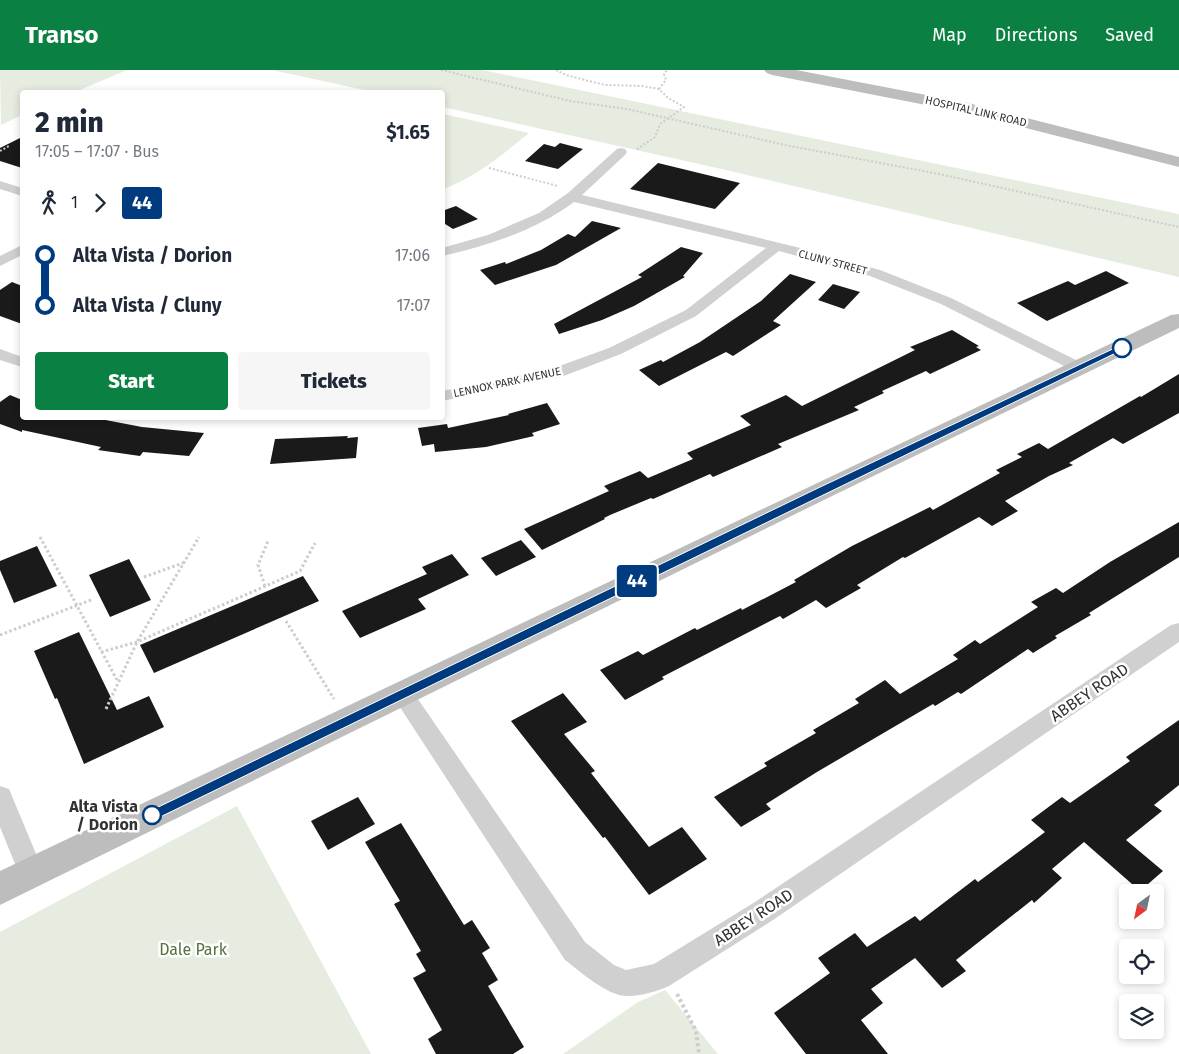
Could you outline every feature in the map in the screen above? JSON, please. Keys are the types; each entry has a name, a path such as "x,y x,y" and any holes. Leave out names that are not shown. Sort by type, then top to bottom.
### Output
{"street":[{"name":"HOSPITAL LINK ROAD","path":"772,70 968,108 1179,162"},
{"path":"445,251 488,240 543,216 572,197 621,152"},
{"path":"0,185 20,191"},
{"name":"CLUNY STREET","path":"572,197 875,273 928,294 1080,368"},
{"name":"LENNOX PARK AVENUE","path":"445,395 555,373 615,352 691,313 776,247"},
{"path":"0,262 20,250"},
{"path":"0,889 810,496 1178,322"},
{"path":"0,354 20,361"},
{"name":"ABBEY ROAD","path":"403,695 575,951 605,975 626,982 659,977 764,911 1179,631"},
{"path":"0,796 31,873"}],"path":[{"path":"441,70 570,101 627,109 785,145 948,176 1179,227"},
{"path":"556,70 566,75 605,85 642,86 659,89 668,98 684,107 660,124 660,130 651,142 630,154 621,152"},
{"path":"659,89 666,80 664,74 666,70"},
{"path":"0,150 9,146"},
{"path":"489,168 559,186"},
{"path":"40,537 117,681"},
{"path":"106,709 117,681 137,642 200,537"},
{"path":"266,586 258,565 268,540"},
{"path":"102,652 137,642 300,571 315,543"},
{"path":"144,577 185,562"},
{"path":"0,635 91,600"},
{"path":"286,621 334,699"},
{"path":"659,977 678,994 696,1031 699,1054"}],"green space":[{"path":"0,70 127,70 80,90 20,90 20,116 1,125"},
{"path":"272,70 482,70 1179,214 1179,277 726,170 445,107 445,90 365,90"},
{"path":"445,114 529,133 478,172 445,188"},
{"name":"Dale Park","path":"237,806 371,1054 0,1054 0,932"},
{"path":"665,990 718,1054 563,1054 638,1002"}],"building":[{"path":"20,138 20,167 0,161 0,148"},
{"path":"560,143 583,149 558,169 525,161 544,144 555,147"},
{"path":"658,163 740,183 715,209 630,189"},
{"path":"456,206 478,219 453,229 445,224 445,210"},
{"path":"592,221 621,228 556,265 495,285 480,270 505,262 506,264 541,250 568,234 575,237"},
{"path":"681,247 703,253 683,276 685,277 634,306 602,320 559,334 554,324 642,277 638,275"},
{"path":"1106,271 1129,283 1047,321 1017,303 1068,281 1075,285"},
{"path":"790,274 816,282 773,321 781,325 733,356 726,352 659,386 639,370 661,360 663,362 700,342 761,301"},
{"path":"12,282 20,285 20,323 0,316 0,290"},
{"path":"833,284 860,292 844,309 818,300"},
{"path":"952,330 979,346 976,347 981,350 930,374 926,371 882,391 884,393 854,407 859,410 778,444 782,447 713,477 710,474 653,499 651,498 610,515 542,550 524,529 609,491 604,486 640,471 648,478 693,459 687,453 751,425 740,416 786,395 802,406 915,350 910,347"},
{"path":"1179,374 1179,413 1123,444 1113,438 1069,463 1073,465 1049,476 1005,501 1018,511 992,526 979,517 905,558 903,557 857,585 861,588 826,608 816,600 783,619 780,616 662,677 664,679 625,700 600,670 638,651 643,655 695,628 697,630 741,608 742,610 796,582 794,580 852,546 930,507 933,510 1000,473 996,470 1022,457 1017,454 1039,443 1048,449"},
{"path":"10,395 20,399 20,420 105,420 142,427 204,433 189,456 143,452 140,456 98,450 101,447 22,430 22,432 0,424 0,402"},
{"path":"547,403 560,424 532,433 534,436 486,447 435,452 434,444 422,446 418,428 447,424 448,428 509,415"},
{"path":"348,436 347,438 358,437 356,458 270,464 275,439"},
{"path":"1179,522 1179,557 1089,613 1091,615 1055,636 1057,638 1033,653 1028,649 961,694 958,692 935,706 933,704 817,772 766,804 771,809 741,827 714,797 767,766 764,763 816,733 813,730 859,703 855,699 885,680 900,694 958,659 953,655 975,640 980,644 1038,607 1031,602 1056,588 1063,593 1110,562"},
{"path":"521,540 536,557 496,576 481,558"},
{"path":"37,546 57,586 14,603 0,570 0,561"},
{"path":"452,554 469,575 418,599 426,609 360,638 342,611 427,574 422,567"},
{"path":"129,559 151,600 110,617 89,575"},
{"path":"303,576 319,601 154,673 140,645"},
{"path":"79,632 117,710 149,696 164,727 84,764 57,698 55,699 34,651"},
{"path":"563,693 587,722 564,734 595,771 591,773 649,847 682,827 707,859 649,895 605,837 603,838 511,721"},
{"path":"1179,720 1179,785 1154,805 1162,811 1126,840 1163,871 1148,884 1132,884 1084,842 1052,869 1062,878 1034,903 1032,900 956,960 966,971 942,988 915,958 871,989 883,1003 861,1020 888,1054 806,1054 774,1013 830,973 818,958 855,933 867,947 915,916 920,921 975,879 978,882 1045,832 1031,820 1062,797 1070,803 1130,761 1126,757"},
{"path":"358,797 375,824 328,850 311,821"},
{"path":"401,823 464,925 472,920 490,948 482,953 498,980 488,986 524,1047 513,1054 436,1054 428,1039 442,1030 413,978 426,971 416,954 421,951 394,904 400,901 365,842"}],"bus line":[{"name":"44","path":"152,815 819,492 1122,348"}],"place":[{"name":"Alta Vista / Dorion","path":"152,815"}]}
